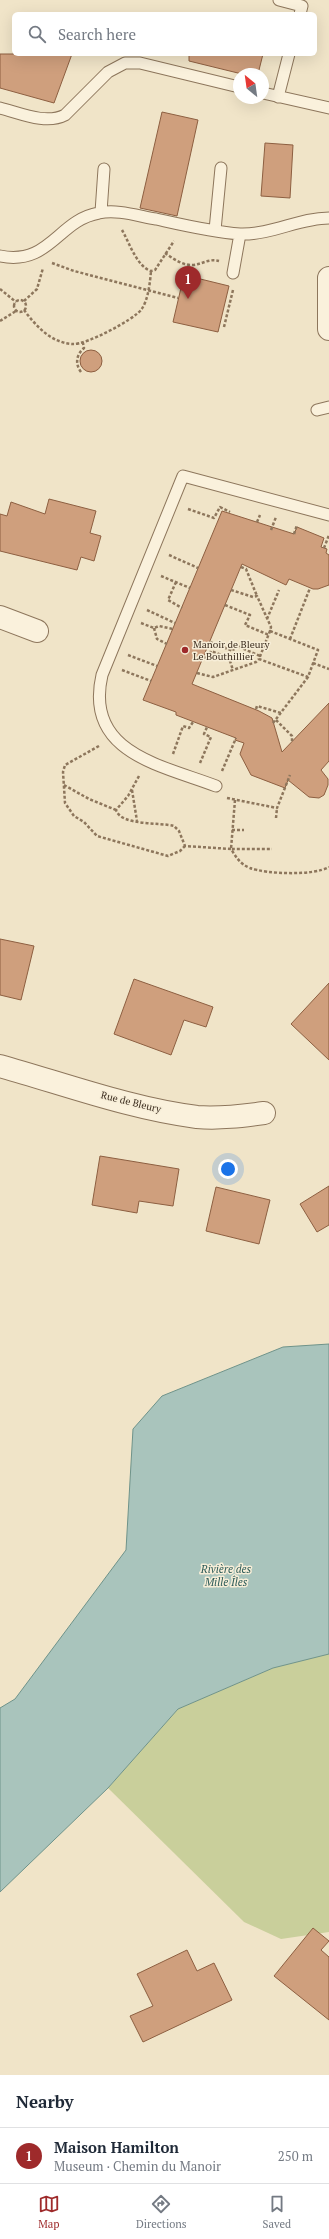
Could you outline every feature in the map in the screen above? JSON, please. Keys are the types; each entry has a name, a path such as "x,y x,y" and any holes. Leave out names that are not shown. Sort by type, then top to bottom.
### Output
{"street":[{"path":"329,278 329,329"},
{"path":"0,617 37,631"},
{"name":"Rue de Bleury","path":"0,1066 136,1104 198,1117 238,1116 264,1113"}],"lane":[{"path":"279,0 302,6 300,12"},
{"path":"278,97 288,56"},
{"path":"0,108 47,120 57,120 65,115 108,72 125,63 140,63 233,86"},
{"path":"269,95 329,108"},
{"path":"215,230 221,168"},
{"path":"101,212 104,169"},
{"path":"0,256 16,257 36,253 79,219 89,214 101,212 129,214 240,234 276,230 308,220 329,218"},
{"path":"233,278 240,234"},
{"path":"317,410 329,407"},
{"path":"216,786 132,754 114,738 105,725 101,712 99,689 102,675 183,476 329,515"}],"path":[{"path":"120,225 140,262 146,270 151,272"},
{"path":"24,310 48,336 73,344 83,343 134,316 144,304 151,272 155,270 165,253 176,239"},
{"path":"165,253 191,265 209,260 222,262"},
{"path":"44,260 74,272 178,298"},
{"path":"16,302 20,300 24,301 37,289 43,265"},
{"path":"224,327 233,278"},
{"path":"0,289 16,302"},
{"path":"24,301 26,306 24,310"},
{"path":"16,302 14,307 16,311"},
{"path":"0,321 16,311 24,310"},
{"path":"81,372 77,361 78,355 84,348 83,343"},
{"path":"184,507 214,518 220,507 230,512"},
{"path":"271,530 278,512"},
{"path":"324,548 329,535"},
{"path":"184,562 198,568"},
{"path":"197,673 213,677 256,662 260,658 270,631 267,619 256,596 246,569 240,567"},
{"path":"182,608 168,600 176,582 190,588"},
{"path":"290,639 310,588"},
{"path":"231,590 253,597 256,596"},
{"path":"267,619 279,590"},
{"path":"225,604 250,615 245,626 269,634"},
{"path":"164,617 175,623"},
{"path":"167,644 157,639 154,628 159,626 173,629"},
{"path":"270,631 318,650 308,677 273,723"},
{"path":"210,642 233,650 235,645 260,658 308,677"},
{"path":"204,657 208,659 211,651 229,658 233,670"},
{"path":"148,662 157,666"},
{"path":"313,663 329,669"},
{"path":"141,678 151,681"},
{"path":"256,709 257,706 281,713"},
{"path":"276,720 292,736 292,741"},
{"path":"181,734 183,726 189,728 193,722"},
{"path":"207,727 204,734 211,737 208,745"},
{"path":"114,738 65,765 63,772 65,804 68,810 84,822 97,836 168,856 180,851 185,846 231,849 272,849"},
{"path":"229,753 236,738"},
{"path":"276,818 277,808 290,775"},
{"path":"64,784 89,799 116,810 127,821 174,826 179,831 185,846"},
{"path":"116,810 132,789 137,821"},
{"path":"220,797 277,808"},
{"path":"235,800 231,849 238,860 250,868 261,870 320,872 329,867"},
{"path":"232,830 244,830"}],"green space":[{"path":"329,1654 329,1932 281,1939 244,1922 108,1788 178,1709 273,1668"}],"water":[{"name":"Rivière des Mille Îles","path":"329,1344 329,1654 273,1668 178,1709 108,1788 0,1892 0,1708 15,1699 126,1550 133,1429 162,1396 283,1347"}],"building":[{"path":"0,54 12,54 12,56 71,56 54,103 0,88"},
{"path":"189,56 262,56 260,68 233,68 233,72 189,61"},
{"path":"162,112 198,120 177,216 140,208"},
{"path":"265,143 293,145 290,198 261,196"},
{"path":"184,275 229,286 218,332 173,322"},
{"path":"91,350 99,353 102,361 99,369 91,372 83,369 80,361 83,353"},
{"path":"49,499 96,511 90,533 101,536 94,561 81,557 77,570 0,551 0,514 7,516 11,502 45,514"},
{"name":"Manoir de Bleury Le Bouthillier","path":"222,511 294,534 297,527 324,538 321,547 327,549 326,553 329,555 329,585 318,589 313,589 289,579 286,585 242,564 192,684 259,711 272,718 282,752 329,703 329,761 321,770 328,779 328,785 324,795 319,798 309,797 288,780 285,788 251,775 240,754 244,743 235,740 236,738 176,715 176,712 143,700"},
{"path":"0,939 34,946 21,1000 0,995"},
{"path":"134,979 213,1007 206,1027 184,1020 171,1055 114,1034"},
{"path":"329,983 329,1060 291,1024"},
{"path":"100,1156 179,1169 173,1206 139,1201 137,1213 92,1205"},
{"path":"329,1186 329,1225 317,1232 300,1204"},
{"path":"216,1187 270,1200 259,1244 206,1231"},
{"path":"313,1928 329,1941 321,1950 329,1957 329,2020 274,1976"},
{"path":"187,1950 197,1971 214,1963 232,2000 143,2042 130,2016 153,2006 137,1974"}],"place":[{"name":"Maison Hamilton","path":"188,299"},
{"name":"Manoir de Bleury Le Bouthillier","path":"185,650"}]}
